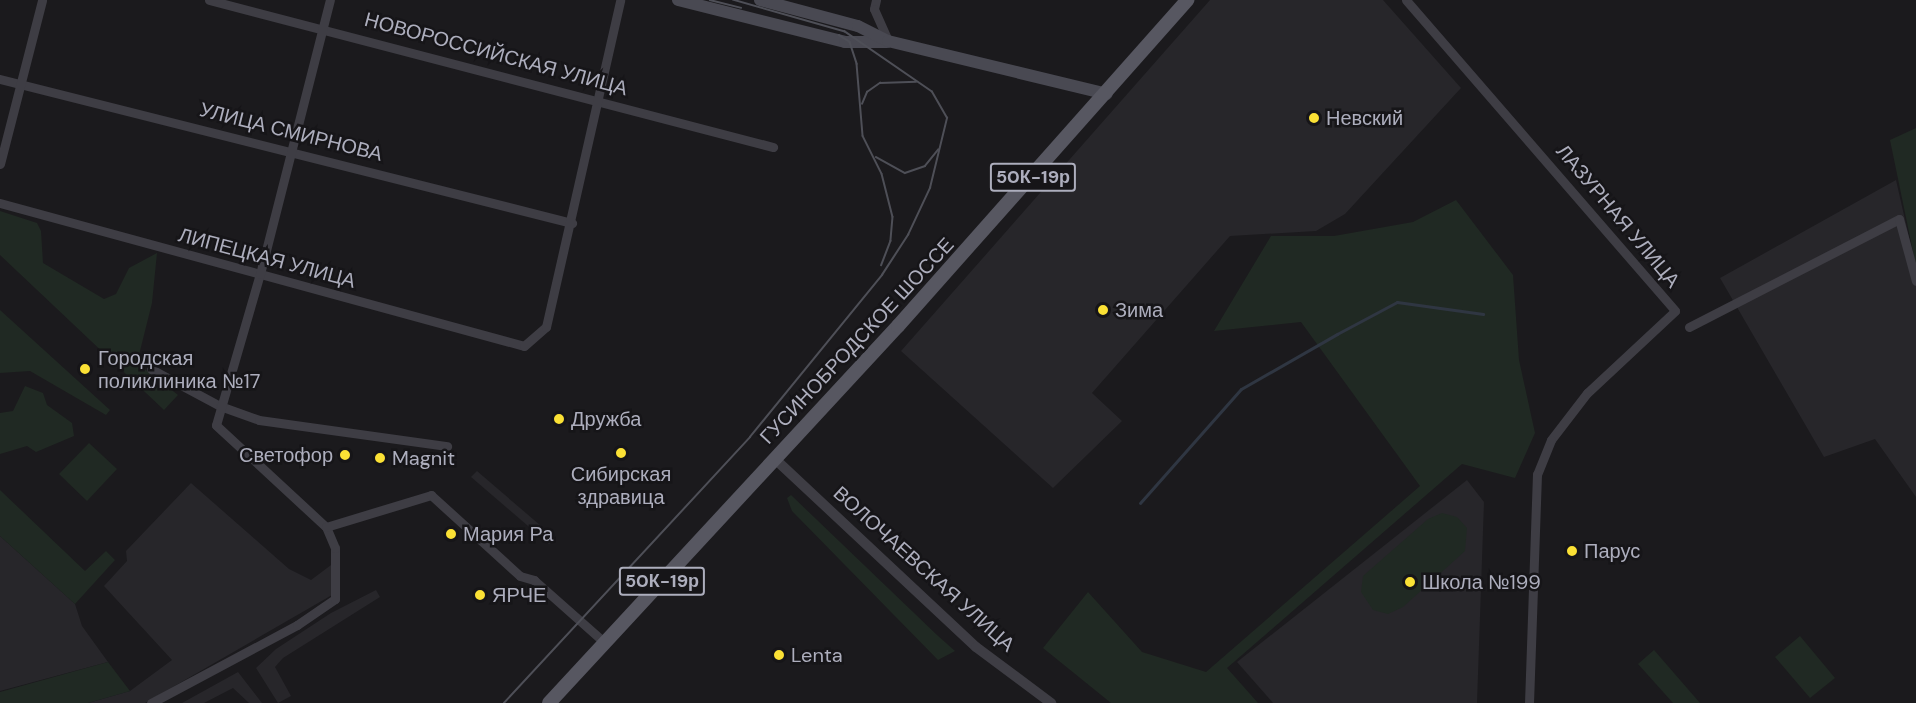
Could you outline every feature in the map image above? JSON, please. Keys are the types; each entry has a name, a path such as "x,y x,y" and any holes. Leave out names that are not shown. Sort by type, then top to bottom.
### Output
{"main road":[{"path":"678,0 845,42 888,41"},
{"path":"760,0 858,26 888,41 1107,94"},
{"name":"ГУСИНОБРОДСКОЕ ШОССЕ","path":"549,703 1107,94 1187,0"}],"street":[{"path":"0,164 42,0"},
{"name":"НОВОРОССИЙСКАЯ УЛИЦА","path":"209,0 323,27 773,147"},
{"path":"151,703 297,625 335,599 335,548 326,527 216,425 260,274 330,0"},
{"path":"572,223 596,99 620,0"},
{"path":"876,0 874,9 888,41"},
{"name":"ЛАЗУРНАЯ УЛИЦА","path":"1406,0 1675,311 1587,393 1551,440 1537,474 1528,703"},
{"name":"УЛИЦА СМИРНОВА","path":"0,79 290,150 572,223"},
{"name":"ЛИПЕЦКАЯ УЛИЦА","path":"0,203 524,346 546,327 572,223"},
{"path":"1689,327 1899,219 1916,281"},
{"path":"151,369 220,406 259,420 447,446"},
{"name":"ВОЛОЧАЕВСКАЯ УЛИЦА","path":"775,459 976,648 1051,703"},
{"path":"326,527 431,495 520,576 534,580 604,642"}],"shaded area":[{"path":"1210,0 1383,0 1461,88 1345,214 1316,231 1230,236 1092,393 1122,421 1053,488 901,351"},
{"path":"1916,128 1916,266 1890,140"},
{"path":"1896,180 1916,268 1916,497 1875,439 1824,457 1720,278"},
{"path":"1456,200 1513,275 1519,360 1535,433 1515,478 1462,464 1227,668 1258,703 1111,703 1043,648 1088,592 1142,652 1206,672 1420,486 1301,322 1214,331 1271,236 1334,236 1413,222"},
{"path":"0,211 37,223 41,231 43,263 104,299 116,294 129,268 157,253 152,303 137,363 178,395 164,410 0,255"},
{"path":"0,310 110,410 106,415 30,371 0,373"},
{"path":"25,386 43,393 47,405 72,423 74,436 36,452 27,446 0,454 0,413 13,411"},
{"path":"89,443 117,469 87,501 59,474"},
{"path":"477,471 555,538 549,544 471,477"},
{"name":"Школа №199","path":"1467,480 1484,502 1477,703 1273,703 1237,662"},
{"path":"191,483 289,569 311,580 331,565 332,595 145,703 88,703 130,691 172,660 104,586 127,561 126,551"},
{"path":"0,490 85,571 106,551 115,560 75,604 0,536"},
{"path":"791,495 955,651 938,660 792,511 787,498"},
{"path":"1442,513 1457,517 1467,528 1465,551 1403,607 1388,614 1373,610 1361,592 1363,576 1428,519"},
{"path":"0,536 75,604 82,626 108,662 0,691"},
{"path":"376,590 380,597 283,658 275,667 291,696 278,703 256,668 276,649 331,613"},
{"path":"1800,636 1835,678 1810,698 1775,657"},
{"path":"1654,650 1700,703 1673,703 1638,664"},
{"path":"108,662 130,691 88,703 0,703 0,692"},
{"path":"238,672 262,703 249,703 233,688 204,703 182,703"}],"waterway":[{"path":"1140,503 1241,389 1337,334 1397,302 1483,314"}],"tram line":[{"path":"710,0 741,8"},
{"path":"504,703 750,437 882,275 908,235 930,188 947,118 932,92 845,32 733,0"},
{"path":"839,35 850,42 857,64 863,136 882,174 893,217 891,241 882,265"},
{"path":"862,104 867,92 880,83 916,82"},
{"path":"876,157 905,173 925,166 938,150"}],"place":[{"name":"Невский","path":"1314,118"},
{"name":"Зима","path":"1103,310"},
{"name":"Городская поликлиника №17","path":"85,369"},
{"name":"Дружба","path":"559,419"},
{"name":"Сибирская здравица","path":"621,453"},
{"name":"Светофор","path":"345,455"},
{"name":"Magnit","path":"380,458"},
{"name":"Мария Ра","path":"451,534"},
{"name":"Парус","path":"1572,551"},
{"name":"Школа №199","path":"1410,582"},
{"name":"ЯРЧЕ","path":"480,595"},
{"name":"Lenta","path":"779,655"}]}
